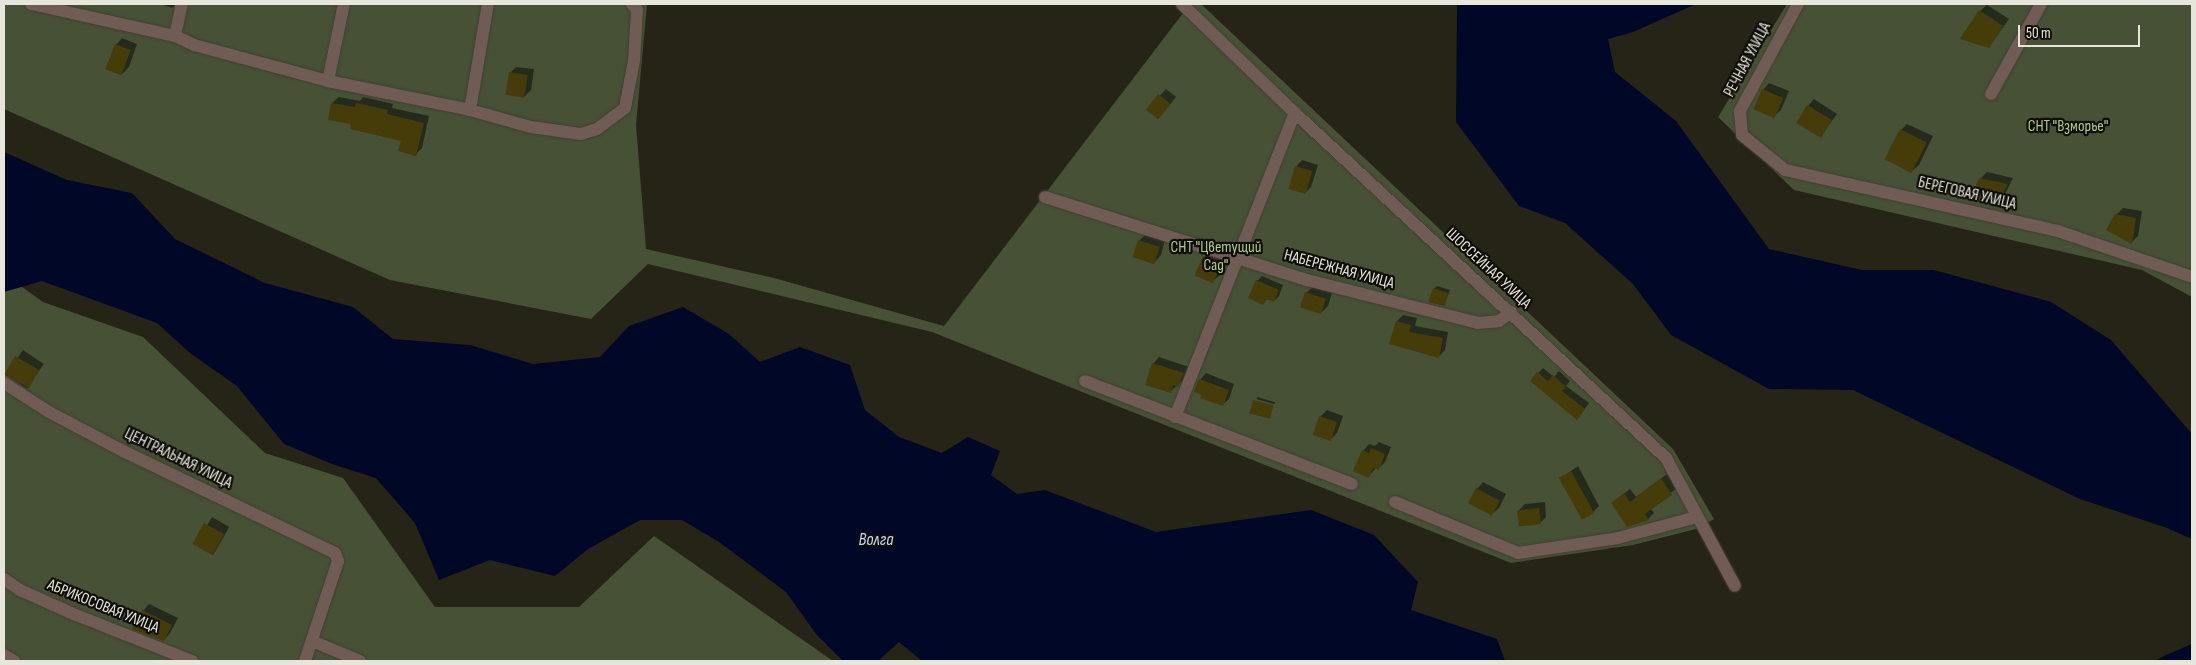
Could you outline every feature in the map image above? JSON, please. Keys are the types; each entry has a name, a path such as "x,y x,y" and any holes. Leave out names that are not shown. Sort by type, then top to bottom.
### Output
{"street":[{"path":"31,4 175,36 194,45 328,81 470,110 531,127 581,134 597,129 625,108 634,61 637,10 632,4"},
{"path":"175,36 182,4"},
{"path":"328,81 344,4"},
{"path":"470,110 488,4"},
{"name":"ШОССЕЙНАЯ УЛИЦА","path":"1182,4 1295,113 1666,458 1735,586"},
{"name":"РЕЧНАЯ УЛИЦА","path":"1742,136 1740,111 1798,4"},
{"path":"1992,94 2041,4"},
{"path":"1175,417 1295,113"},
{"name":"БЕРЕГОВАЯ УЛИЦА","path":"1742,136 1785,170 2058,231 2192,277"},
{"name":"НАБЕРЕЖНАЯ УЛИЦА","path":"1045,197 1307,280 1478,323 1498,321 1511,312"},
{"path":"1085,381 1352,484"},
{"name":"ЦЕНТРАЛЬНАЯ УЛИЦА","path":"4,383 49,412 123,451 335,553 338,561 312,641"},
{"path":"1395,502 1518,553 1618,538 1697,516"},
{"name":"АБРИКОСОВАЯ УЛИЦА","path":"4,579 20,590 76,615 192,661"},
{"path":"305,661 312,641 360,661"},
{"path":"4,654 14,661"}],"green space":[{"name":"СНТ \"Цветущий Сад\"","path":"4,4 647,4 636,125 646,249 774,278 944,326 1190,4 1201,4 1673,449 1714,519 1696,529 1633,545 1511,563 932,332 648,264 591,319 390,280 4,109"},
{"name":"СНТ \"Взморье\"","path":"1787,4 2192,4 2192,297 2142,270 1794,190 1718,117"},
{"path":"4,274 43,302 143,337 265,453 343,478 435,607 579,607 654,536 833,661 4,661"}],"water":[{"path":"1457,4 1696,4 1633,32 1608,39 1615,72 1676,121 1769,249 1862,270 1934,270 2051,302 2111,340 2192,434 2192,539 2167,528 2080,499 1853,390 1769,389 1671,335 1633,284 1565,223 1519,206 1456,122"},
{"name":"Волга","path":"4,152 67,180 132,193 175,239 265,283 353,307 393,339 470,345 533,364 600,357 629,326 683,307 729,334 760,362 800,347 850,365 865,410 899,437 942,453 968,437 1000,451 991,475 1017,494 1045,490 1156,532 1311,510 1374,535 1418,582 1411,610 1497,639 1505,661 922,661 899,642 878,661 843,661 816,634 786,592 719,542 682,520 640,520 588,549 555,576 490,560 439,580 415,523 376,478 332,464 284,444 237,386 190,353 157,323 42,281 4,292"},
{"path":"2192,644 2192,661 2155,661 2166,655"}],"building":[{"path":"1979,10 2003,26 1989,48 1960,39"},
{"path":"115,44 131,50 121,75 105,69"},
{"path":"509,72 528,75 524,98 505,95"},
{"path":"1762,89 1783,98 1775,118 1753,109"},
{"path":"1158,94 1171,104 1158,120 1146,110"},
{"path":"331,103 355,107 356,103 388,110 387,114 424,123 416,156 398,151 401,141 350,129 351,124 328,120"},
{"path":"1807,105 1832,120 1821,138 1796,123"},
{"path":"1900,129 1927,143 1911,173 1885,159"},
{"path":"1295,166 1312,171 1306,194 1288,189"},
{"path":"1979,178 2008,184 1998,204 1973,191"},
{"path":"2115,214 2136,218 2132,244 2106,230"},
{"path":"1138,240 1160,247 1154,264 1132,257"},
{"path":"1203,256 1221,264 1213,283 1194,275"},
{"path":"1256,280 1279,290 1274,302 1266,299 1263,305 1248,298"},
{"path":"1433,288 1448,293 1445,306 1428,302"},
{"path":"1305,292 1326,299 1321,314 1300,307"},
{"path":"1396,321 1411,325 1409,332 1443,338 1439,358 1389,344"},
{"path":"15,356 39,370 29,388 4,374"},
{"path":"1152,363 1184,373 1178,387 1173,385 1171,393 1145,385"},
{"path":"1537,372 1548,381 1553,375 1566,387 1562,391 1585,409 1577,420 1530,381"},
{"path":"1199,379 1229,390 1223,406 1200,398 1202,395 1194,392"},
{"path":"1253,400 1273,405 1270,419 1250,414"},
{"path":"1319,416 1337,422 1331,441 1313,435"},
{"path":"1371,448 1385,454 1379,470 1373,468 1369,478 1353,471 1362,450 1369,453"},
{"path":"1571,471 1594,513 1582,520 1559,478"},
{"path":"1661,478 1672,495 1645,514 1649,520 1627,527 1611,503 1624,493 1630,502"},
{"path":"1476,488 1500,501 1492,516 1468,503"},
{"path":"1539,508 1541,524 1519,527 1517,511"},
{"path":"204,523 224,534 212,555 192,544"},
{"path":"142,610 172,625 164,641 132,629"}]}
